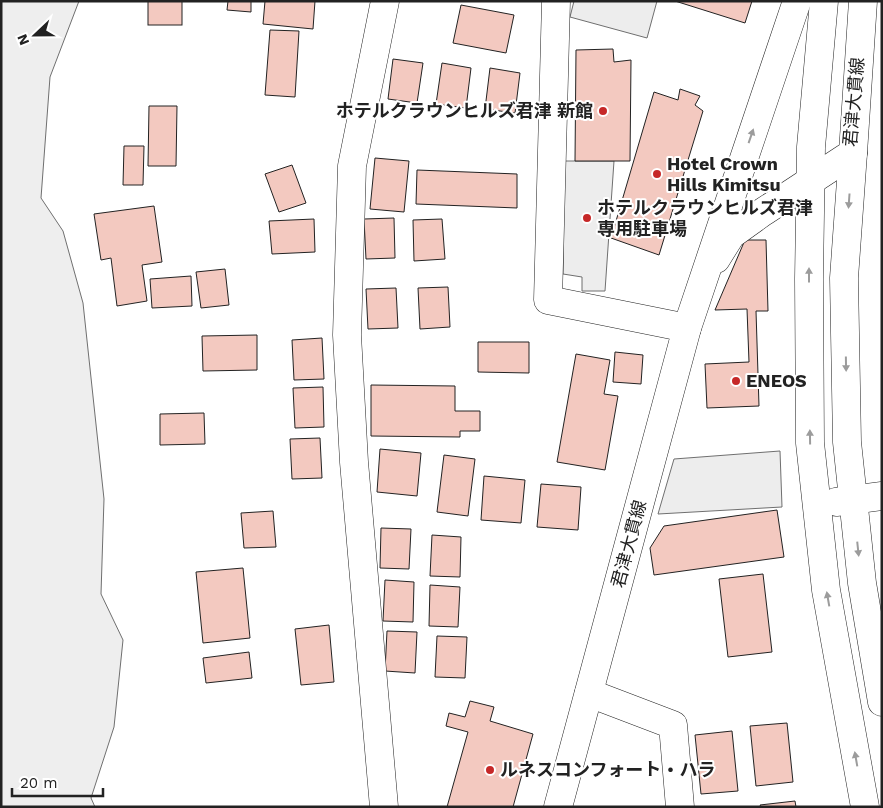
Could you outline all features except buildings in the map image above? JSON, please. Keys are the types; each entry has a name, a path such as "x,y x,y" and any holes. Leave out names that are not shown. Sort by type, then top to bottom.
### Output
{"street":[{"path":"384,807 354,462 347,335 352,166 385,1"},
{"path":"556,1 548,300 687,328"},
{"name":"君津大貫線","path":"558,807 687,328 796,1"},
{"path":"824,1 811,147 810,443 826,590 865,807"},
{"name":"君津大貫線","path":"702,281 731,236 852,153 863,1"},
{"path":"852,153 844,278 847,442 862,583 882,702"},
{"path":"817,503 882,496"},
{"path":"589,693 673,725 680,807"}],"shaded area":[{"path":"1,1 79,1 50,77 41,198 63,231 83,303 104,499 101,594 123,640 114,727 91,798 95,807 1,807"},
{"path":"574,1 657,1 647,38 570,17"},
{"name":"ホテルクラウンヒルズ君津 専用駐車場","path":"564,161 614,161 605,291 582,291 582,277 563,274"},
{"path":"780,451 782,507 658,514 674,459"}],"place":[{"name":"ホテルクラウンヒルズ君津 新館","path":"603,111"},
{"name":"Hotel Crown Hills Kimitsu","path":"657,174"},
{"name":"ホテルクラウンヒルズ君津 専用駐車場","path":"587,218"},
{"name":"ENEOS","path":"736,381"},
{"name":"ルネスコンフォート・ハラ","path":"490,770"}]}
